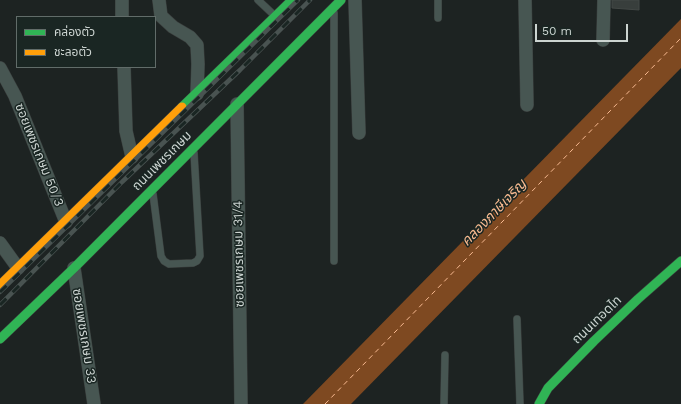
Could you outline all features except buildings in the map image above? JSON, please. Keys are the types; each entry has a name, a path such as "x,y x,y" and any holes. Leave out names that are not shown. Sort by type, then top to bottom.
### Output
{"main road":[{"name":"ถนนเพชรเกษม","path":"0,285 292,0"},
{"name":"ถนนเพชรเกษม","path":"0,339 74,268 338,3"},
{"name":"ถนนเทอดไท","path":"539,404 548,388 584,351 638,299 681,261"}],"street":[{"path":"122,0 122,16"},
{"path":"159,0 161,16 173,27 190,37 196,45 198,64 196,94"},
{"path":"355,0 359,133"},
{"path":"525,0 526,105"},
{"path":"603,40 604,0"},
{"name":"ซอยเพชรเกษม 50/3","path":"0,68 14,96 66,222"},
{"path":"124,68 126,130 132,157"},
{"name":"ซอยเพชรเกษม 31/4","path":"237,104 241,404"},
{"path":"0,242 18,268"},
{"name":"ซอยเพชรเกษม 33","path":"74,268 94,404"}],"lane":[{"path":"258,0 276,17"},
{"path":"438,0 438,18"},
{"path":"334,261 338,3"},
{"path":"152,189 161,256 164,261 169,264 193,263 197,261 200,256 194,147"},
{"path":"517,319 520,404"},
{"path":"444,404 445,355"}],"water":[{"name":"คลองภาษีเจริญ","path":"681,19 681,68 351,404 303,404"}],"ferry route":[{"path":"325,404 681,38"}],"railway":[{"path":"0,292 298,0"},
{"path":"0,305 122,182 240,70 310,0"}],"traffic: fast":[{"path":"182,107 292,0"},
{"path":"0,339 74,268 341,0"},
{"path":"539,404 548,388 594,341 681,261"}],"traffic: slow":[{"path":"0,285 182,107"}]}
